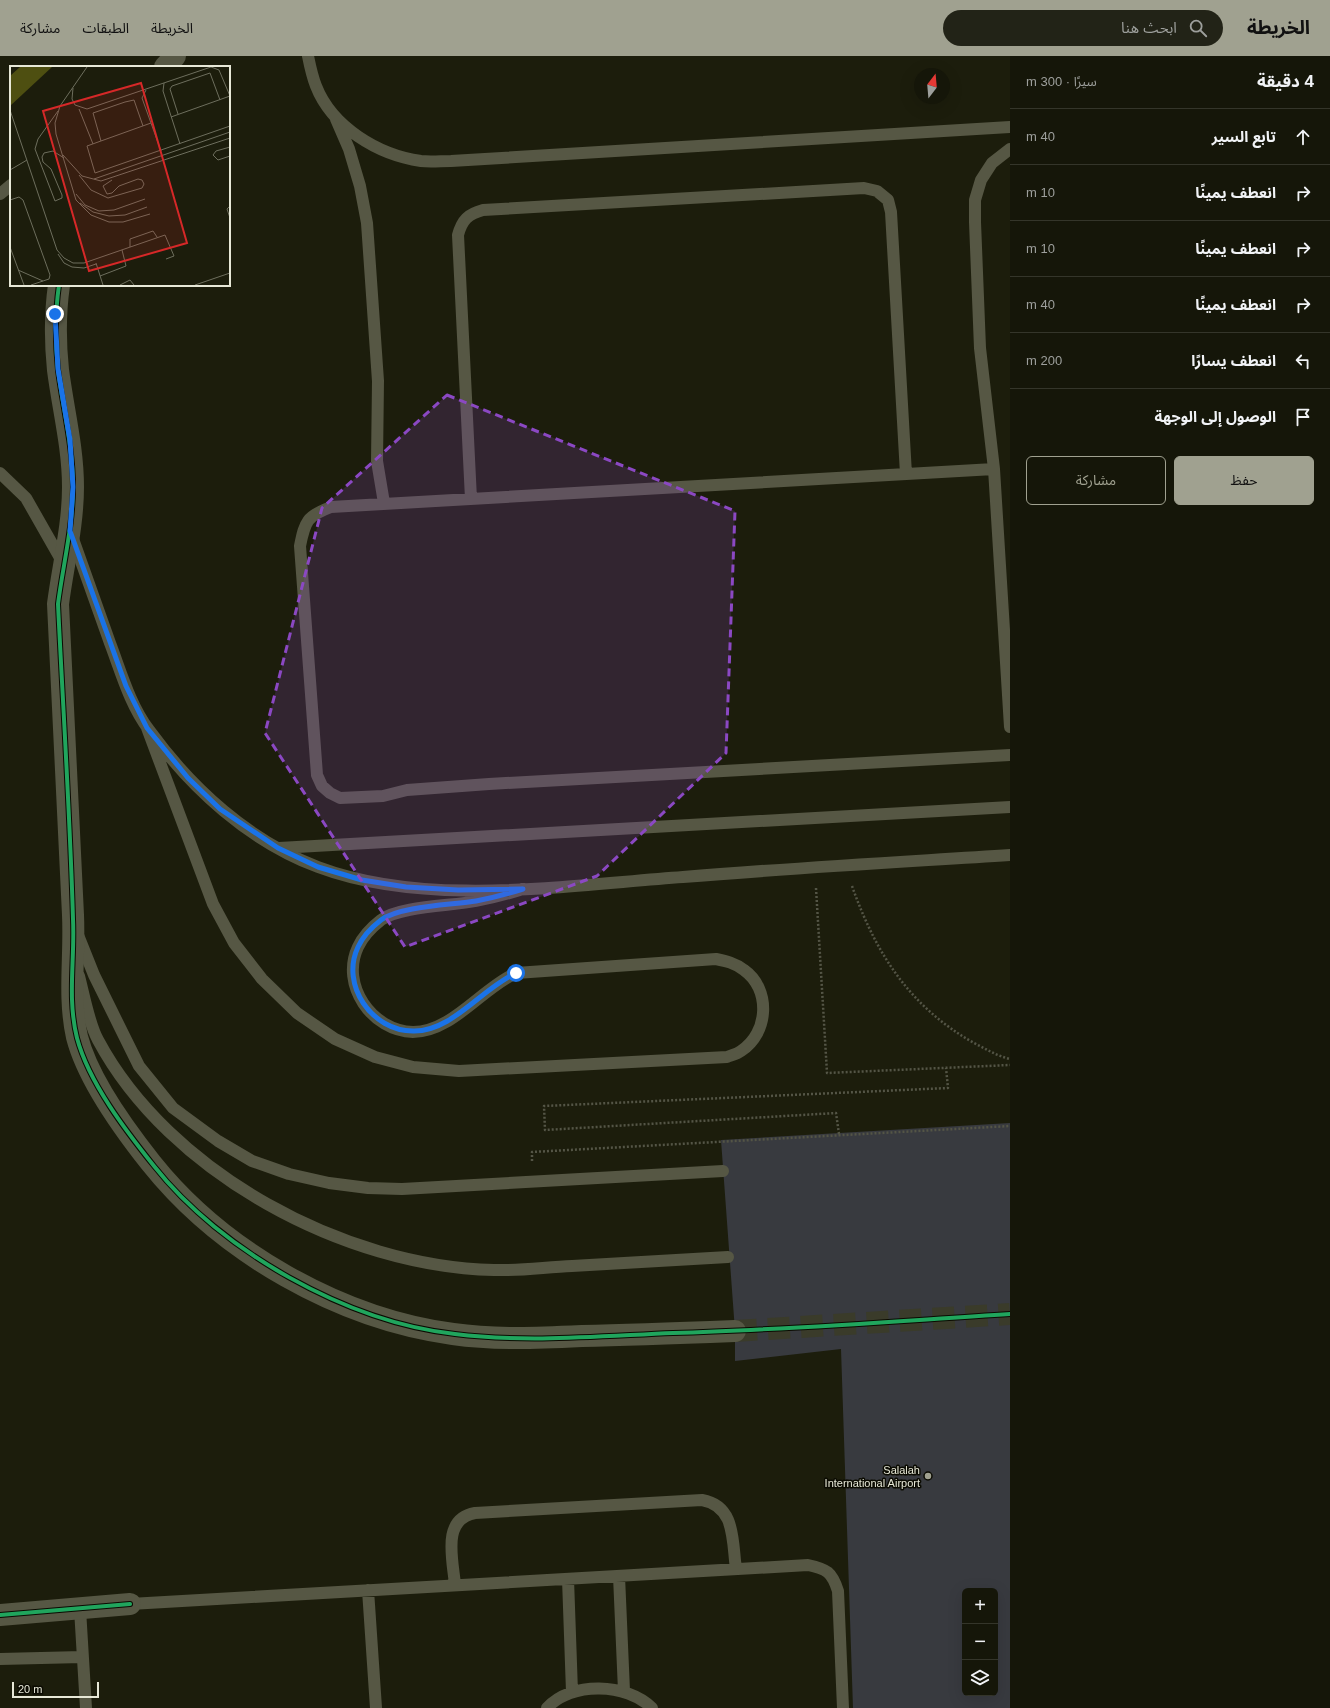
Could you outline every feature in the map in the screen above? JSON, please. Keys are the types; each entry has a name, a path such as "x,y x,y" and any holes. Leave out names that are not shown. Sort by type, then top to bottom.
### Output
{"street":[{"path":"166,66 175,56"},
{"path":"59,286 55,314 58,369 70,440 73,487 70,531 63,563 58,604 74,922 71,999 78,1039 91,1072 124,1129 166,1181 208,1222 267,1266 326,1297 388,1320 453,1334 519,1338 735,1331"},
{"path":"0,1615 130,1604"}],"lane":[{"path":"308,56 316,86 334,115 349,149 360,186 367,223 378,381 377,461 384,503"},
{"path":"334,115 357,137 388,152 420,161 451,162 1010,127"},
{"path":"1010,149 992,163 981,180 975,200 980,348 994,469 1010,727"},
{"path":"0,194 10,186"},
{"path":"471,499 458,235 461,223 470,214 482,210 864,188 877,191 888,200 891,212 906,474"},
{"path":"994,469 331,507 317,512 304,525 300,546 317,775 322,786 330,793 340,798 382,796 407,790 489,784 1010,755"},
{"path":"0,473 26,498 63,563"},
{"path":"70,531 126,686 147,728 213,904 234,943 262,979 297,1013 335,1039 375,1057 405,1065 459,1072 727,1057 741,1051 753,1040 761,1027 764,1011 762,996 756,982 745,970 731,962 716,959 516,973 504,978 451,1019 433,1028 413,1032 393,1028 376,1019 363,1004 355,986 354,967 357,948 368,932 383,919 403,912 475,901 523,889"},
{"path":"147,728 188,778 220,809 278,848 318,867 362,880 398,886 458,890 523,889 816,866 1010,855"},
{"path":"278,848 1010,807"},
{"path":"74,922 94,975 138,1066 173,1108 218,1142 252,1161 289,1174 329,1183 368,1188 402,1189 723,1171"},
{"path":"73,954 96,1038 122,1080 159,1123 194,1153 238,1186 284,1214 334,1237 386,1254 439,1265 494,1270 728,1256"},
{"path":"159,1123 173,1108"},
{"path":"455,1585 452,1530 457,1521 465,1515 475,1513 702,1500 712,1502 721,1508 727,1516 736,1569"},
{"path":"130,1604 808,1565 823,1568 834,1577 838,1591 843,1708"},
{"path":"619,1576 624,1691"},
{"path":"568,1579 572,1692"},
{"path":"368,1590 376,1708"},
{"path":"80,1609 86,1708"},
{"path":"0,1659 82,1657"},
{"path":"547,1708 572,1692 598,1688 624,1691 647,1703 652,1708"}],"path":[{"path":"859,884 851,884 868,928 878,948 904,986 920,1003 955,1032 999,1056 1010,1060"},
{"path":"823,886 816,886 827,1073 1010,1065"},
{"path":"839,1134 836,1113 545,1130 544,1106 948,1088 946,1068"},
{"path":"534,1181 532,1152 839,1134 1010,1126"}],"highlighted area":[{"path":"447,395 735,511 726,753 597,876 405,947 265,733 322,508"}],"building":[{"name":"Salalah International Airport","path":"1010,1123 1010,1708 853,1708 841,1349 735,1361 735,1331 721,1140"}],"tunnel":[{"path":"735,1331 1010,1314"}],"cycle path":[{"path":"59,286 56,317 57,359 73,472 73,502 70,531 58,604 72,880 72,1008 74,1023 83,1055 99,1089 120,1122 143,1152 182,1197 214,1226 250,1253 289,1277 330,1298 372,1315 414,1327 455,1334 509,1338 564,1338 799,1328 1010,1314"},
{"path":"0,1615 130,1604"}],"place":[{"name":"Salalah International Airport","path":"928,1476"}],"route":[{"path":"55,314 58,369 70,440 73,487 70,531 126,686 147,728 188,778 220,809 278,848 318,867 362,880 406,887 458,890 523,889 496,897 403,912 383,919 368,932 357,948 354,967 355,986 363,1004 376,1019 393,1028 413,1032 433,1028 451,1019 504,978 516,973"}]}
